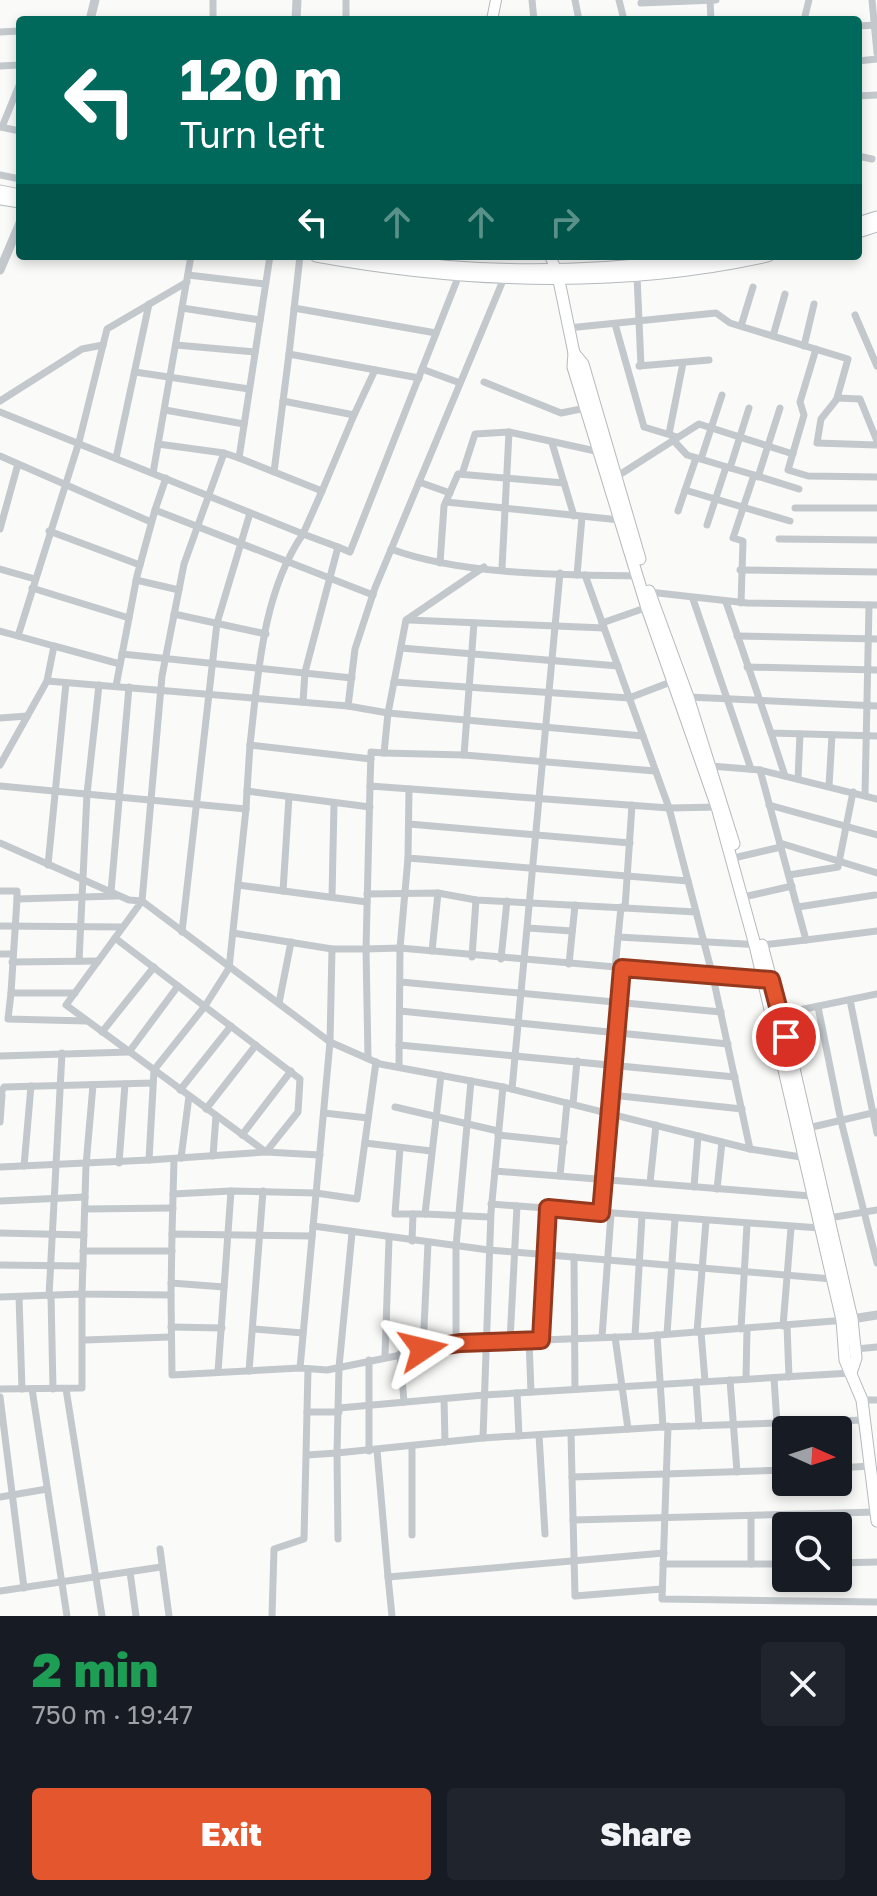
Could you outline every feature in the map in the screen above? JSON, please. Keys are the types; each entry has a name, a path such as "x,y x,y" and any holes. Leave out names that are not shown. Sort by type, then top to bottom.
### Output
{"main road":[{"path":"346,260 504,278 555,267 637,276 742,260"},
{"path":"405,260 501,270 646,261"},
{"path":"555,267 574,353 583,364 620,520 637,576 678,680 738,857 801,1157 832,1279 856,1349 851,1373"},
{"path":"604,453 616,477 649,592 650,606"},
{"path":"678,680 688,697 711,766 758,945"},
{"path":"766,980 780,1014 829,1218 847,1320 845,1360 862,1400 869,1428 876,1511"}],"street":[{"path":"641,3 716,0"},
{"path":"872,0 877,56"},
{"path":"1,127 16,92"},
{"path":"862,157 872,159"},
{"path":"0,270 3,255 16,231"},
{"path":"153,473 190,260"},
{"path":"239,458 269,260"},
{"path":"274,472 300,260"},
{"path":"0,412 350,552 459,275"},
{"path":"637,276 641,366"},
{"path":"18,636 63,484 79,442 107,329 187,278 265,284"},
{"path":"348,706 355,649 373,595 504,278"},
{"path":"741,326 753,287"},
{"path":"773,336 785,294"},
{"path":"116,458 149,304"},
{"path":"804,346 814,304"},
{"path":"182,308 260,320"},
{"path":"294,308 436,333"},
{"path":"568,328 716,313 741,326 848,359 837,399 821,419 817,443 877,443 860,399 837,399"},
{"path":"855,315 877,366"},
{"path":"615,324 630,367 644,427 673,437 687,455 799,489"},
{"path":"0,401 82,349 103,345"},
{"path":"176,345 255,352"},
{"path":"816,349 800,402 804,415 788,470 808,476 877,477"},
{"path":"289,354 375,370 420,373 460,383"},
{"path":"630,367 709,360"},
{"path":"673,437 683,363"},
{"path":"149,1160 154,1070 205,1006 229,968 260,667 285,559 303,534 375,370"},
{"path":"135,372 249,389"},
{"path":"484,382 561,413 592,407"},
{"path":"678,511 722,395"},
{"path":"283,401 354,415"},
{"path":"707,525 749,408"},
{"path":"741,603 743,541 733,538 780,408"},
{"path":"165,410 244,424"},
{"path":"616,477 673,437 697,425 793,454"},
{"path":"462,474 475,434 509,432 604,453"},
{"path":"502,568 509,432"},
{"path":"552,443 578,517 581,575 603,625 669,808 705,943 750,1149"},
{"path":"158,444 224,453 322,491"},
{"path":"224,453 198,525 174,614 161,690 142,901 66,1005 266,1152"},
{"path":"0,456 151,522"},
{"path":"0,529 18,464"},
{"path":"440,563 446,502 458,474 564,483"},
{"path":"116,686 136,580 166,478"},
{"path":"419,482 450,493"},
{"path":"685,490 790,521"},
{"path":"446,502 620,520"},
{"path":"795,508 877,508"},
{"path":"155,510 373,595"},
{"path":"182,932 217,623 250,513"},
{"path":"49,531 140,565"},
{"path":"779,539 877,540"},
{"path":"303,702 305,672 338,547"},
{"path":"391,549 424,562 581,575 637,576"},
{"path":"384,753 388,713 406,620 484,567"},
{"path":"0,569 129,618"},
{"path":"740,570 877,572"},
{"path":"483,1438 491,1204 498,1133 519,1024 560,573"},
{"path":"136,580 179,590"},
{"path":"649,592 741,603 873,605 867,669 865,795"},
{"path":"693,599 728,701 769,805 806,940"},
{"path":"726,602 785,776"},
{"path":"406,620 555,627 603,625 650,606"},
{"path":"174,614 266,634"},
{"path":"464,755 474,623"},
{"path":"0,631 120,664"},
{"path":"737,636 872,639"},
{"path":"0,765 47,681 54,646"},
{"path":"401,648 618,666"},
{"path":"122,654 352,678"},
{"path":"747,667 877,670"},
{"path":"394,682 629,698 678,680"},
{"path":"47,681 348,706 467,722 643,736"},
{"path":"48,865 66,683"},
{"path":"79,961 87,794 99,685"},
{"path":"115,894 118,797 129,687"},
{"path":"688,697 877,706"},
{"path":"0,718 27,716"},
{"path":"771,733 877,736"},
{"path":"798,779 800,734"},
{"path":"829,786 832,735"},
{"path":"250,745 371,759"},
{"path":"173,1194 263,1191 316,1193 357,1199 372,1060 366,949 371,752 543,760 655,771"},
{"path":"711,766 755,770 877,799"},
{"path":"866,766 877,767"},
{"path":"0,786 246,809"},
{"path":"370,786 669,808 721,807"},
{"path":"399,1067 400,948 408,858 409,789"},
{"path":"247,791 370,807"},
{"path":"789,875 838,867 853,792"},
{"path":"283,891 289,797"},
{"path":"332,897 334,803"},
{"path":"601,1213 619,1003 618,937 627,877 632,805"},
{"path":"769,805 877,835"},
{"path":"409,824 630,843"},
{"path":"0,843 115,894 142,901 330,1042 372,1060 507,1088 750,1149 801,1157"},
{"path":"738,857 780,845 877,873"},
{"path":"408,858 533,871 688,881"},
{"path":"238,885 332,897 367,898 405,891 476,900 696,912"},
{"path":"748,896 792,886"},
{"path":"0,891 17,891 11,989 4,1014 8,1019 88,1021"},
{"path":"432,951 438,893"},
{"path":"17,899 115,894"},
{"path":"798,907 875,895"},
{"path":"472,957 476,900"},
{"path":"501,959 507,901"},
{"path":"569,964 575,905"},
{"path":"0,926 122,927"},
{"path":"528,928 572,931"},
{"path":"618,937 758,945 877,931"},
{"path":"233,933 332,949 400,948 472,957 766,980"},
{"path":"115,938 300,1079 298,1112 266,1152"},
{"path":"279,1003 291,942"},
{"path":"272,1616 274,1549 304,1539 307,1412 303,1333 330,1042 332,949"},
{"path":"0,954 12,958 98,961"},
{"path":"102,1032 154,967"},
{"path":"401,982 721,1012"},
{"path":"0,986 75,993"},
{"path":"129,1052 178,986"},
{"path":"780,1014 877,994"},
{"path":"850,1000 877,1133"},
{"path":"818,1007 841,1121 877,1262"},
{"path":"400,1011 728,1044"},
{"path":"180,1090 231,1026"},
{"path":"206,1109 256,1045"},
{"path":"399,1045 735,1077"},
{"path":"0,1056 129,1052"},
{"path":"53,1389 50,1266 52,1198 63,1086 62,1053"},
{"path":"560,1176 577,1061"},
{"path":"242,1135 291,1071"},
{"path":"425,1214 441,1075"},
{"path":"456,1343 457,1216 471,1081"},
{"path":"0,1122 4,1087 153,1083"},
{"path":"119,1163 125,1084"},
{"path":"0,1389 83,1387 83,1251 93,1085"},
{"path":"24,1166 31,1086"},
{"path":"611,1095 742,1109"},
{"path":"189,1096 173,1194 172,1375 339,1367 456,1343 657,1335 785,1326 877,1315"},
{"path":"395,1107 498,1133 564,1142"},
{"path":"808,1128 874,1112"},
{"path":"324,1113 368,1118"},
{"path":"213,1156 216,1116"},
{"path":"650,1183 656,1125"},
{"path":"694,1187 698,1136"},
{"path":"717,1189 722,1142"},
{"path":"365,1143 431,1151"},
{"path":"400,1148 395,1214 490,1217"},
{"path":"0,1167 86,1165 266,1152 320,1155"},
{"path":"495,1171 811,1196"},
{"path":"218,1372 231,1191"},
{"path":"249,1371 263,1191"},
{"path":"0,1201 85,1197"},
{"path":"491,1204 820,1228"},
{"path":"510,1341 517,1206"},
{"path":"85,1209 173,1208"},
{"path":"541,1340 548,1208"},
{"path":"829,1218 877,1210"},
{"path":"412,1241 413,1214"},
{"path":"602,1337 611,1214"},
{"path":"635,1336 642,1216"},
{"path":"667,1334 675,1219"},
{"path":"699,1426 699,1332 706,1221"},
{"path":"746,1379 743,1272 747,1225"},
{"path":"313,1226 389,1239 489,1250 832,1279"},
{"path":"789,1377 785,1326 791,1228"},
{"path":"0,1233 84,1235"},
{"path":"338,1539 339,1367 352,1233"},
{"path":"172,1234 312,1236"},
{"path":"385,1356 389,1239"},
{"path":"423,1349 428,1243"},
{"path":"83,1251 172,1251"},
{"path":"574,1257 575,1389"},
{"path":"0,1265 83,1266"},
{"path":"171,1283 224,1287"},
{"path":"0,1297 171,1295"},
{"path":"19,1297 22,1389"},
{"path":"171,1327 222,1328"},
{"path":"253,1329 303,1333"},
{"path":"657,1335 666,1426 662,1599 877,1602"},
{"path":"85,1340 170,1337"},
{"path":"615,1337 628,1429"},
{"path":"529,1340 531,1392"},
{"path":"856,1349 877,1347"},
{"path":"400,1354 404,1402"},
{"path":"369,1360 369,1406 392,1616"},
{"path":"307,1412 484,1395 851,1373"},
{"path":"774,1378 776,1416"},
{"path":"730,1380 737,1472"},
{"path":"32,1389 67,1616"},
{"path":"66,1389 102,1616"},
{"path":"517,1393 519,1436"},
{"path":"0,1397 24,1588"},
{"path":"444,1399 445,1442"},
{"path":"862,1400 877,1400"},
{"path":"307,1455 483,1438 666,1426 772,1424"},
{"path":"571,1433 575,1596 662,1589"},
{"path":"539,1435 545,1534"},
{"path":"412,1446 412,1535"},
{"path":"852,1468 873,1469"},
{"path":"572,1477 772,1471"},
{"path":"0,1497 47,1489"},
{"path":"573,1520 876,1511"},
{"path":"751,1516 751,1564"},
{"path":"160,1549 169,1616"},
{"path":"388,1577 664,1553"},
{"path":"852,1563 877,1562"},
{"path":"663,1564 772,1564"},
{"path":"0,1591 161,1567"},
{"path":"130,1572 136,1616"}],"route":[{"path":"423,1349 460,1343 541,1340 548,1208 601,1213 622,968 771,980 786,1037"}]}
